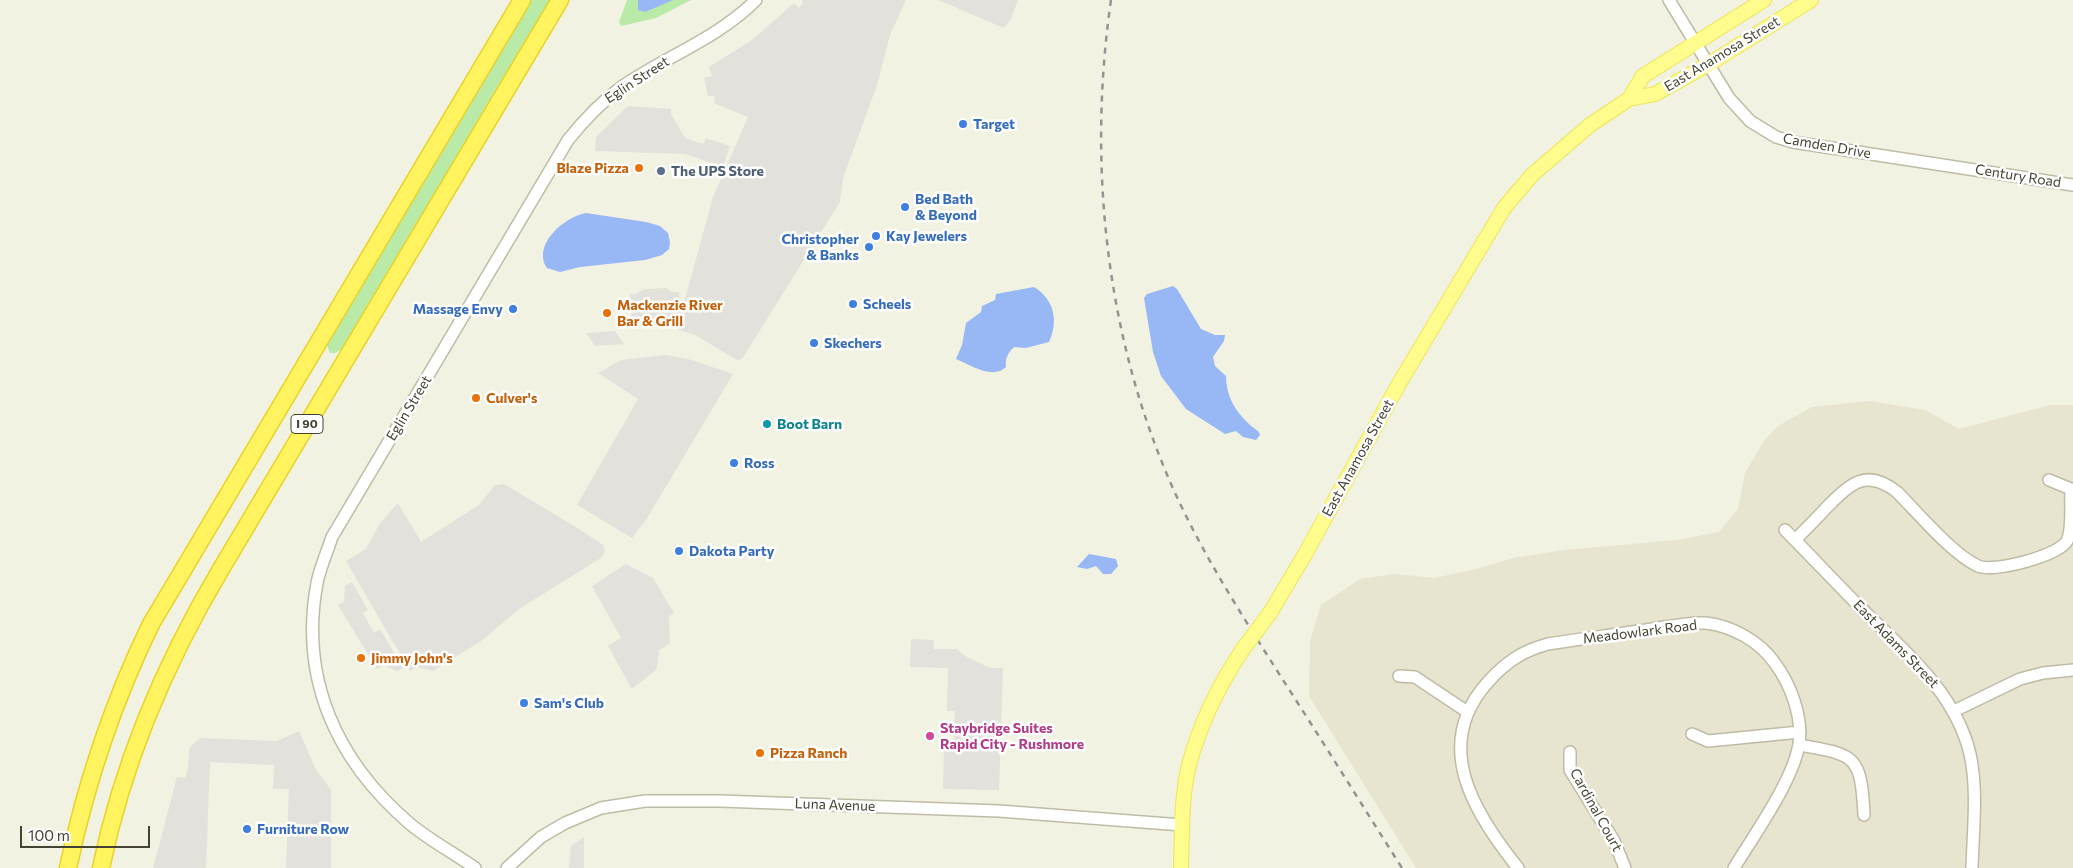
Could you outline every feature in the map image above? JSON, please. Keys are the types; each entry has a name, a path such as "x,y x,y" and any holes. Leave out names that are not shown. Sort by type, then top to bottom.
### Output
{"highway":[{"name":"I 90","path":"68,868 87,791 105,733 131,667 152,624 522,0"},
{"name":"I 90","path":"101,868 129,763 148,712 179,643 226,560 560,0"}],"main road":[{"name":"East Anamosa Street","path":"1629,99 1643,76 1764,0"},
{"name":"East Anamosa Street","path":"1181,868 1182,825 1188,767 1204,718 1223,678 1270,613 1304,556 1400,382 1504,208 1532,175 1557,151 1590,125 1629,99 1655,94 1708,64 1811,0"}],"street":[{"name":"Eglin Street","path":"475,868 410,823 374,787 352,760 337,734 322,698 313,655 314,607 317,581 332,536 568,140 597,108 623,86 713,34 744,12 756,0"},
{"name":"Camden Drive","path":"1668,0 1729,98 1750,121 1776,137 1793,142 1963,167"},
{"name":"Century Road","path":"1963,167 2073,185"},
{"path":"1795,540 1849,486 1863,480 1876,480 1887,484 1897,492 1966,560 1980,568 1991,568 2038,558 2058,550 2067,541 2070,532 2072,489 2049,480"},
{"name":"East Adams Street","path":"1785,530 1912,658 1936,685 1954,710 1964,731 1974,782 1972,868"},
{"name":"Meadowlark Road","path":"1518,868 1478,807 1466,782 1461,761 1461,738 1466,711 1478,693 1507,662 1530,649 1548,644 1692,623 1723,627 1743,635 1770,656 1781,671 1792,696 1800,732 1799,745 1786,779 1734,868"},
{"path":"1954,710 2020,679 2043,673 2073,670"},
{"path":"1399,676 1415,677 1466,711"},
{"path":"1692,734 1708,740 1800,732"},
{"path":"1799,745 1840,752 1852,760 1859,772 1863,788 1864,815"},
{"name":"Cardinal Court","path":"1570,752 1570,770 1614,841 1625,868"},
{"name":"Luna Avenue","path":"507,868 541,837 565,823 600,808 645,801 720,801 999,811 1182,825"}],"shaded area":[{"path":"801,0 906,0 890,35 877,85 843,178 840,202 742,359 737,360 695,335 677,329 680,316 674,317 674,324 632,326 630,294 636,294 644,289 666,288 672,292 679,292 681,314 713,197 748,117 714,103 715,96 708,96 704,78 712,76 709,67 752,40 794,3 799,8 803,2"},
{"path":"938,0 1018,0 1011,19 1004,28"},
{"path":"628,106 671,109 671,114 685,138 703,144 706,138 730,146 723,167 685,154 595,151 596,137"},
{"path":"615,331 624,344 595,346 586,333"},
{"path":"666,355 688,359 733,374 646,520 632,538 577,505 638,399 598,373 621,360"},
{"path":"1870,401 1925,410 1959,429 2050,405 2073,405 2073,868 1416,868 1309,696 1310,641 1321,605 1360,579 1395,574 1435,578 1513,558 1564,550 1677,540 1719,532 1738,509 1745,473 1764,441 1778,426 1812,407"},
{"path":"504,484 603,545 605,552 601,558 519,609 481,641 433,671 417,667 410,671 346,561 366,549 380,523 398,503 421,542 479,505 495,485"},
{"path":"626,564 653,578 674,613 669,616 670,643 659,650 657,669 632,689 608,646 621,638 592,586"},
{"path":"352,582 368,610 363,613 374,633 380,629 403,668 397,671 383,665 377,669 338,605 344,602 345,586"},
{"path":"911,639 934,640 934,649 957,649 965,656 990,668 1003,668 999,790 943,789 944,748 953,748 955,711 947,711 948,668 910,667"},
{"path":"299,731 315,768 331,790 331,868 286,868 289,789 273,789 274,765 210,762 206,868 153,868 177,777 185,778 188,769 189,749 192,745 200,738 277,741"},
{"path":"584,837 584,868 569,868 571,846"}],"green space":[{"path":"528,0 550,0 342,349 335,353 330,353 326,342"},
{"path":"627,0 691,0 656,18 621,26 619,22"}],"water":[{"path":"638,0 673,0 645,12 638,10"},
{"path":"586,213 646,222 660,226 668,233 669,249 662,255 645,260 580,267 560,272 547,268 543,259 544,250 553,233 569,220"},
{"path":"1173,286 1177,289 1201,329 1215,335 1225,335 1224,341 1213,357 1215,366 1226,376 1230,397 1236,408 1244,419 1259,433 1260,435 1256,440 1243,437 1236,431 1225,434 1186,409 1161,376 1153,352 1144,298 1147,294"},
{"path":"1034,287 1046,298 1053,311 1054,326 1049,342 1026,348 1014,347 1007,356 1006,367 1001,371 988,372 956,359 962,345 966,323 981,312 982,306 995,300 996,294"},
{"path":"1089,554 1116,559 1118,566 1111,574 1103,574 1096,566 1087,569 1077,567"}],"railway":[{"path":"1111,0 1104,63 1101,126 1108,252 1118,315 1133,376 1152,437 1176,495 1226,589 1402,868"}],"place":[{"name":"Target","path":"963,124"},
{"name":"Blaze Pizza","path":"639,168"},
{"name":"The UPS Store","path":"661,171"},
{"name":"Bed Bath & Beyond","path":"905,207"},
{"name":"Kay Jewelers","path":"876,236"},
{"name":"Christopher & Banks","path":"869,247"},
{"name":"Scheels","path":"853,304"},
{"name":"Massage Envy","path":"513,309"},
{"name":"Mackenzie River Bar & Grill","path":"607,313"},
{"name":"Skechers","path":"814,343"},
{"name":"Culver's","path":"476,398"},
{"name":"Boot Barn","path":"767,424"},
{"name":"Ross","path":"734,463"},
{"name":"Dakota Party","path":"679,551"},
{"name":"Jimmy John's","path":"361,658"},
{"name":"Sam's Club","path":"524,703"},
{"name":"Staybridge Suites Rapid City - Rushmore","path":"930,736"},
{"name":"Pizza Ranch","path":"760,753"},
{"name":"Furniture Row","path":"247,829"}]}
